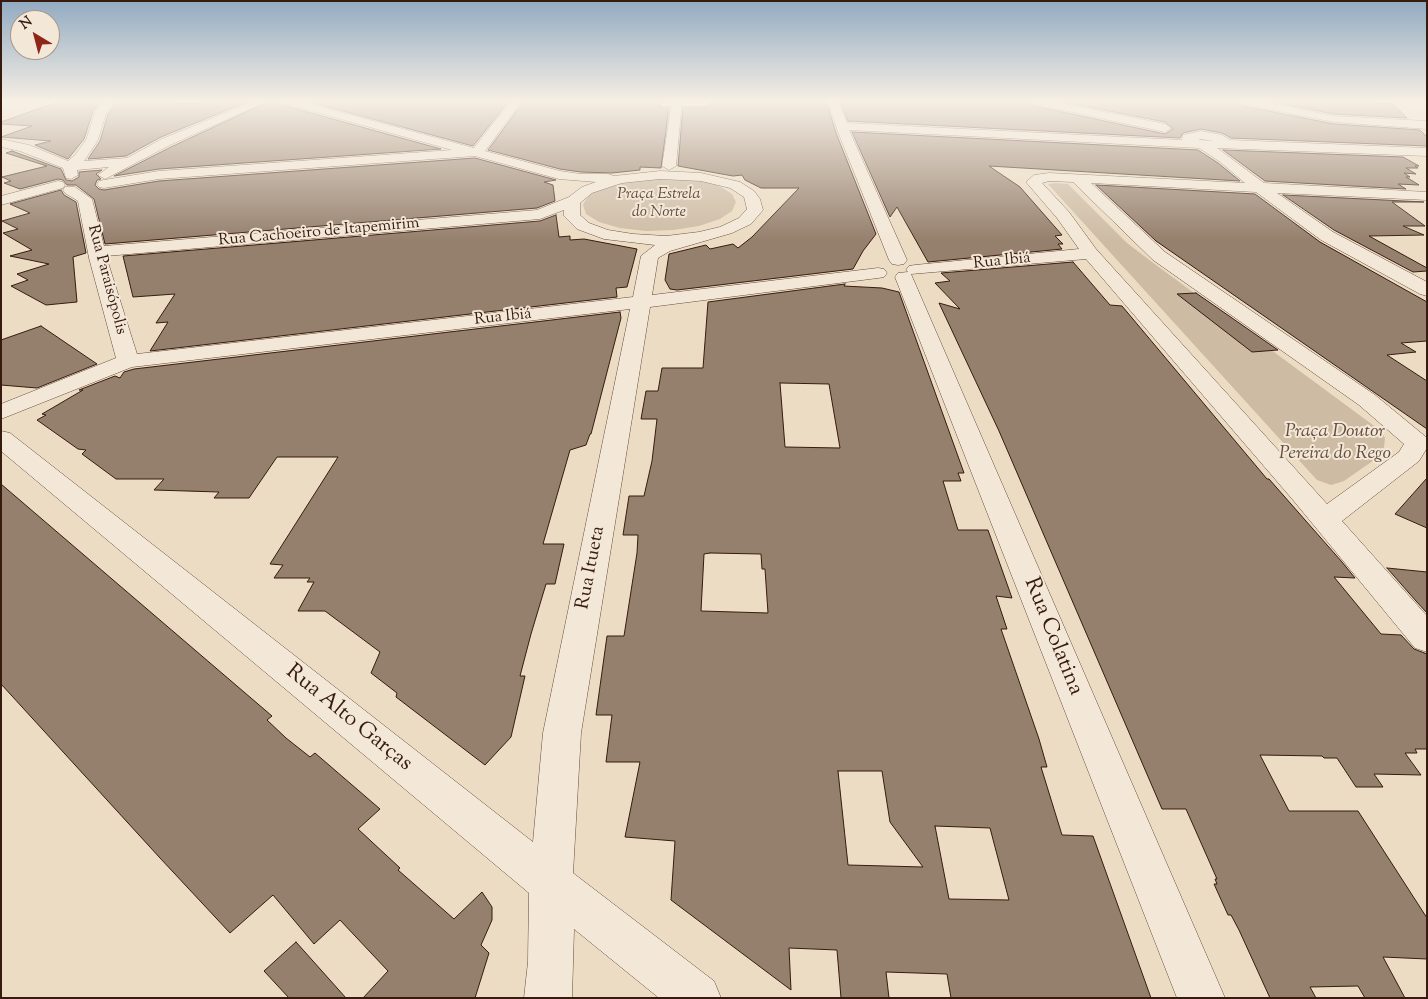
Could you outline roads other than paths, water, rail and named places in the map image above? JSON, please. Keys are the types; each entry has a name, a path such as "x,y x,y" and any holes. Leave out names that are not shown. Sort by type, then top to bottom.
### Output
{"street":[{"path":"20,148 54,158 69,185"},
{"path":"26,149 46,148"},
{"path":"69,185 80,158 87,148"},
{"path":"104,180 134,159 155,148"},
{"path":"461,148 559,175 581,178 674,175 698,177"},
{"path":"69,185 81,176 104,180 477,152 480,148"},
{"path":"669,166 671,148"},
{"name":"Rua Colatina","path":"850,148 898,270 1201,998"},
{"path":"1209,148 1259,187 1327,236 1427,290"},
{"path":"1223,148 1224,158"},
{"path":"1334,148 1427,152"},
{"path":"7,199 69,185 97,166 134,159"},
{"path":"574,200 597,186 669,166 698,177 735,186 749,194 755,205 751,216 737,226 664,247 650,256 645,249 621,238"},
{"path":"559,175 568,180 573,189 574,200 570,210 572,216 578,223 592,231 621,238 666,240 701,237"},
{"path":"1427,196 1078,179 1039,178 1033,182 1063,215 1090,253 1325,519 1427,639"},
{"path":"1078,179 1159,256 1367,400 1422,443 1410,456 1325,519"},
{"name":"Rua Paraisópolis","path":"104,180 69,185 97,252 128,361"},
{"name":"Rua Cachoeiro de Itapemirim","path":"97,252 540,214 574,200"},
{"name":"Rua Cachoeiro de Itapemirim","path":"540,214 578,223"},
{"name":"Rua Ibiá","path":"1,412 128,361 642,302 898,270 1090,253"},
{"name":"Rua Itueta","path":"548,998 551,962 551,883 562,733 650,256"},
{"name":"Rua Alto Garças","path":"1,438 551,883 697,998"}],"park label":[{"name":"Praça Estrela do Norte","path":"659,204"},
{"name":"Praça Doutor Pereira do Rego","path":"1335,444"}]}
